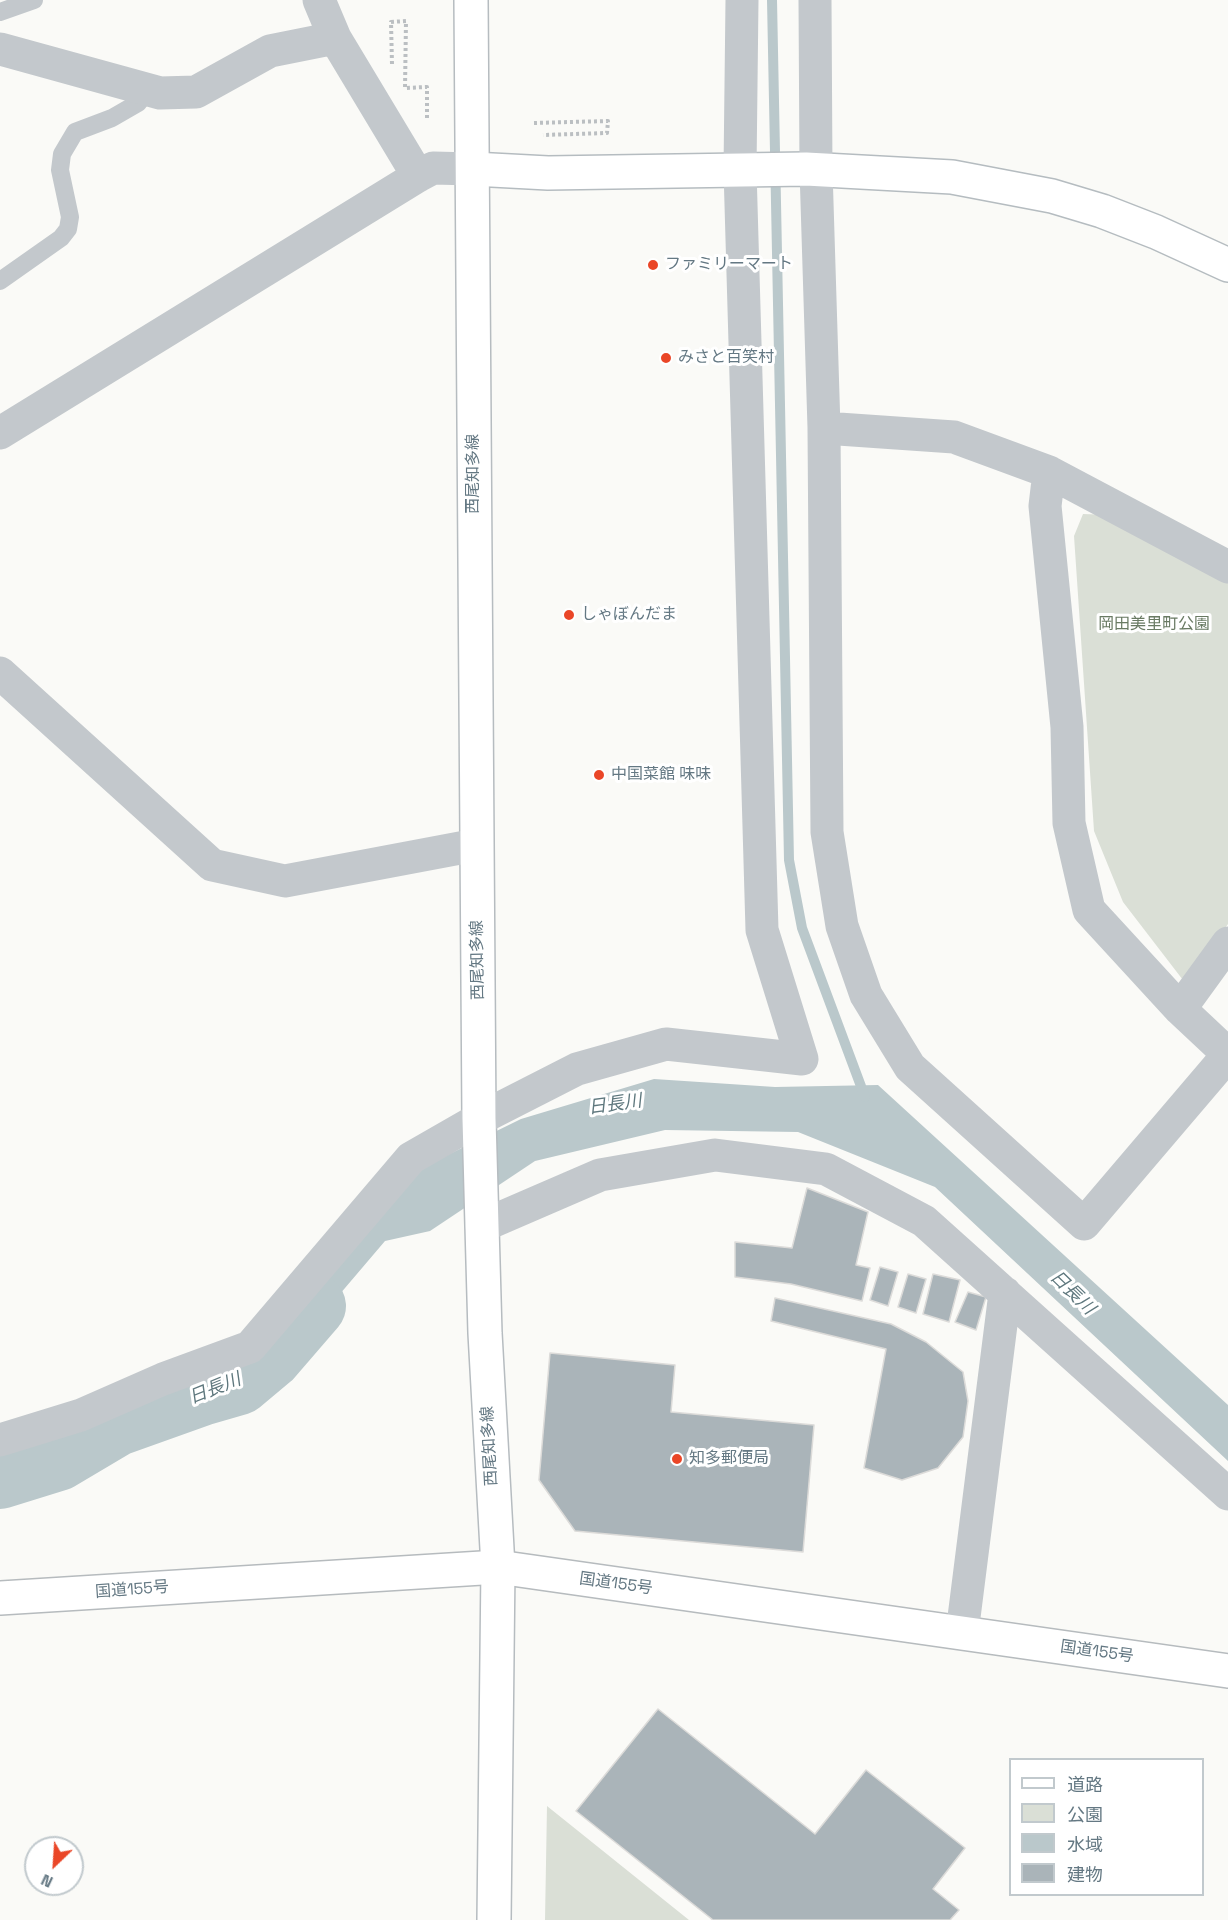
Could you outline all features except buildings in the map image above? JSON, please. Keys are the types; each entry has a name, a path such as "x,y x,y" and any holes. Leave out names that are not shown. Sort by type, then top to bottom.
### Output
{"main road":[{"name":"西尾知多線","path":"471,0 479,1120 490,1449 498,1567 494,1920"},
{"path":"472,169 548,173 811,169 952,177 1053,196 1102,211 1156,232 1228,265"},
{"name":"国道155号","path":"0,1598 498,1567 1228,1671"}],"street":[{"path":"319,0 335,38 418,176"},
{"path":"0,1440 81,1415 163,1379 250,1347 411,1158 577,1069 666,1044 802,1059 762,930 750,170 742,0"},
{"path":"815,0 811,169 824,428 827,832 842,926 866,995 910,1067 1084,1224 1228,1055 1180,1009 1089,910 1069,823 1066,727 1045,506 1049,472"},
{"path":"0,49 154,91 196,92 270,51 335,38"},
{"path":"0,433 418,176 434,168 472,169"},
{"path":"824,428 954,438 1049,472 1228,567"},
{"path":"0,673 212,865 285,881 476,845"},
{"path":"1180,1009 1228,943"},
{"path":"482,1225 600,1175 715,1155 826,1169 924,1221 1228,1494"},
{"path":"962,1633 1005,1293"}],"lane":[{"path":"0,12 34,0"},
{"path":"0,281 61,238 68,229 70,217 60,170 62,154 75,132 112,118 154,91 159,102 148,111 107,132"}],"path":[{"path":"391,22 406,21 405,88 427,87 426,128"},
{"path":"534,123 608,121 607,133 534,135"}],"green space":[{"name":"岡田美里町公園","path":"1083,514 1111,515 1228,583 1228,924 1186,984 1123,902 1094,831 1074,536"},
{"path":"547,1806 689,1920 545,1920"}],"water":[{"path":"654,1079 775,1087 878,1085 1228,1405 1228,1461 935,1187 798,1132 665,1130 535,1161 430,1231 385,1241 265,1382 249,1367 423,1167 521,1119"}],"waterway":[{"path":"772,0 789,860 802,928 865,1097"},
{"name":"日長川","path":"0,1477 58,1459 117,1424 239,1383 270,1357 314,1306"}],"place":[{"name":"ファミリーマート","path":"653,265"},
{"name":"みさと百笑村","path":"666,358"},
{"name":"しゃぼんだま","path":"569,615"},
{"name":"中国菜館 味味","path":"599,775"},
{"name":"知多郵便局","path":"677,1459"}]}
